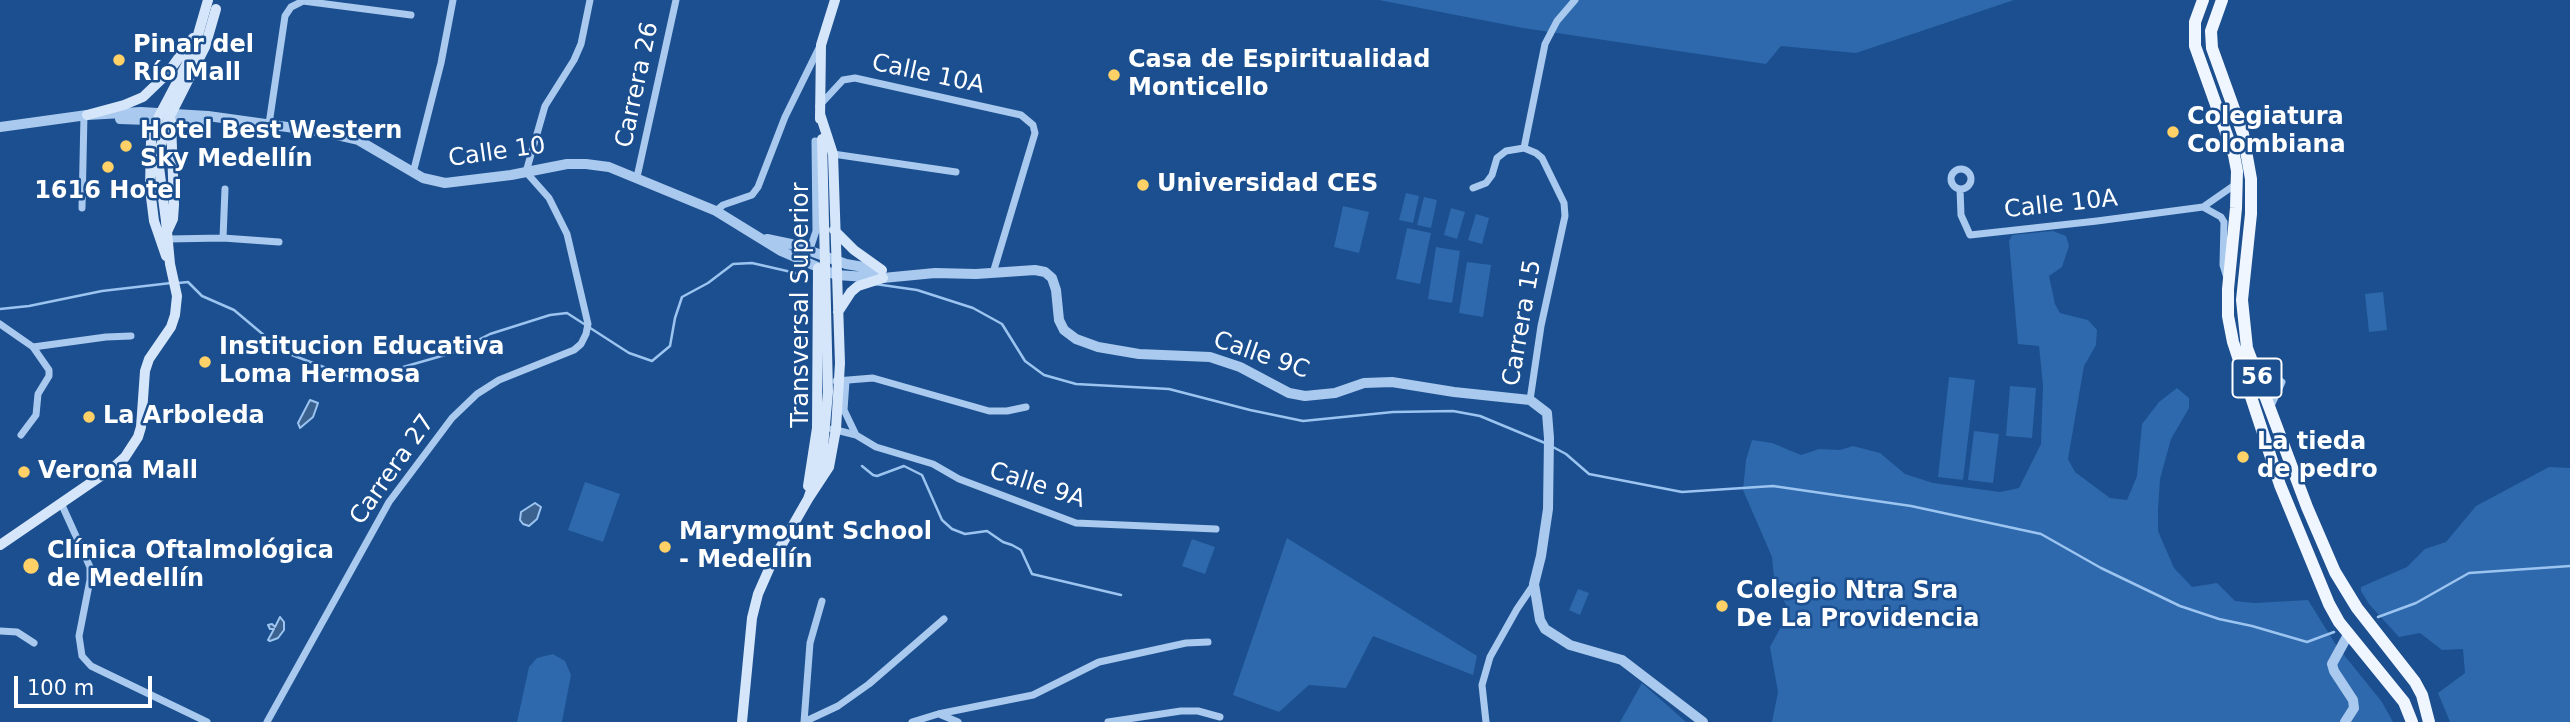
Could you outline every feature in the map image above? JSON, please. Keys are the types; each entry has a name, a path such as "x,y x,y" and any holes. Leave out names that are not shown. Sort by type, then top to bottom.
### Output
{"main road":[{"name":"Transversal Superior","path":"742,722 752,618 758,594 773,560 808,499 822,458 828,392 819,111 821,45 835,0"},
{"name":"56","path":"2203,0 2195,22 2194,46 2234,155 2237,184 2229,281 2229,329 2280,485 2329,604 2339,622 2404,702 2412,722"},
{"name":"56","path":"2222,0 2211,31 2212,48 2248,153 2251,214 2243,284 2243,318 2247,348 2335,572 2357,608 2415,682 2423,695 2430,722"},
{"path":"85,115 143,97 178,60 213,3"},
{"path":"0,545 114,467 138,438 145,371 149,359 172,327 177,296 170,264 159,167 161,145 173,110 205,47 213,3"},
{"path":"170,264 154,220 149,159 158,117 193,52 202,24"},
{"path":"808,499 808,477 817,428 840,363 833,154 819,111"},
{"path":"167,231 173,219 174,205 171,121"},
{"path":"834,230 882,274 851,292 838,312"},
{"path":"808,499 830,467 836,429 832,380 818,349 818,268"}],"street":[{"path":"413,173 441,63 453,0"},
{"path":"526,172 545,106 581,44 590,0"},
{"name":"Carrera 26","path":"637,177 676,0"},
{"path":"1473,188 1486,183 1492,175 1497,158 1506,151 1524,148 1545,44 1556,21 1575,0"},
{"path":"269,124 285,16 291,7 303,1 411,15"},
{"path":"716,211 723,205 752,195 758,187 785,117 821,45"},
{"name":"Calle 10A","path":"819,111 843,80 855,78 1021,115 1035,128 993,273"},
{"path":"82,208 85,115"},
{"name":"Calle 10","path":"0,127 85,115 208,116 235,121"},
{"name":"Calle 10","path":"158,117 171,121 269,124 358,140 423,178 445,183 567,164 609,167 716,211 781,251 836,275 1035,270 1045,272 1052,278 1056,290 1059,320 1064,330"},
{"path":"809,251 816,234 819,140"},
{"name":"Carrera 15","path":"1486,722 1482,685 1490,657 1517,608 1534,584 1548,509 1550,462 1546,413 1530,400 1541,326 1565,216 1564,203 1542,158 1524,148"},
{"path":"833,154 956,172"},
{"path":"834,175 846,157"},
{"name":"Carrera 27","path":"267,722 389,502 452,418 477,394 499,380 574,350 581,344 587,328 567,234 549,198 526,172"},
{"name":"Calle 10A","path":"1961,189 1961,215 1969,235 2097,222 2203,207 2237,184"},
{"path":"223,238 225,189"},
{"path":"2203,207 2221,217 2224,222 2223,265 2229,281"},
{"path":"167,231 279,242"},
{"name":"Calle 10","path":"762,238 791,244 882,274"},
{"path":"0,324 33,347 49,370 49,376 38,394 36,415 21,435"},
{"name":"Calle 9C","path":"1064,330 1076,339 1098,348 1139,354 1193,355 1227,362 1289,393 1305,396 1328,394 1364,383 1392,382 1530,400"},
{"path":"33,347 131,336"},
{"path":"2252,365 2282,382 2270,409"},
{"path":"856,435 832,380 873,378 989,411 1026,407"},
{"name":"Calle 9A","path":"817,428 836,429 856,435 876,447 933,464 959,479 1076,523 1216,528"},
{"path":"61,503 90,567 79,636 82,656 91,666 207,722"},
{"path":"1534,584 1536,603 1545,629 1570,645 1622,660 1703,722"},
{"path":"822,601 810,643 804,722 838,706 869,684 944,619"},
{"path":"0,631 17,632 34,643"},
{"path":"2346,722 2354,708 2353,700 2332,664 2349,633"},
{"path":"912,722 938,714 1033,695 1099,662 1186,643 1208,642"},
{"path":"1108,722 1181,711 1198,711 1220,717"},
{"path":"938,714 957,722"}],"shaded area":[{"path":"1379,0 2014,0 1856,53 1781,46 1766,64 1523,28"},
{"path":"1406,193 1419,196 1413,223 1399,220"},
{"path":"1424,197 1437,200 1431,228 1417,225"},
{"path":"1343,206 1369,212 1359,253 1334,247"},
{"path":"1451,208 1465,212 1457,239 1444,235"},
{"path":"1476,214 1489,218 1482,244 1468,240"},
{"path":"1407,228 1431,233 1420,284 1396,279"},
{"path":"2053,231 2066,236 2069,246 2062,267 2049,276 2055,304 2060,313 2088,320 2097,330 2096,345 2084,366 2068,459 2075,472 2110,498 2127,500 2137,476 2142,424 2159,402 2177,388 2189,398 2189,408 2171,439 2160,479 2158,510 2158,531 2174,568 2192,587 2217,583 2235,601 2255,603 2308,600 2336,645 2382,702 2393,722 1772,722 1778,692 1770,647 1789,612 1774,578 1772,557 1743,490 1746,460 1752,440 1772,443 1801,455 1819,449 1840,450 1853,446 1880,453 1905,474 1933,483 2000,492 2019,488 2041,444 2043,385 2039,346 2018,344 2009,241 2012,235"},
{"path":"1436,247 1460,251 1452,303 1428,299"},
{"path":"1467,262 1491,265 1483,317 1459,313"},
{"path":"2383,292 2387,330 2369,332 2365,294"},
{"path":"1949,377 1975,380 1963,480 1938,477"},
{"path":"2010,386 2036,388 2032,438 2006,436"},
{"path":"310,400 318,403 313,417 300,428 298,423"},
{"path":"1974,431 1999,434 1993,483 1968,480"},
{"path":"2549,467 2570,468 2570,722 2450,722 2438,693 2465,673 2463,649 2442,650 2420,633 2399,637 2369,604 2361,587 2407,567 2425,549 2446,542 2476,506"},
{"path":"585,482 620,494 603,542 568,530"},
{"path":"535,503 541,507 537,519 529,526 523,524 520,520 521,512"},
{"path":"1287,538 1477,656 1473,675 1373,636 1346,688 1309,685 1279,712 1233,695"},
{"path":"1192,539 1215,547 1205,574 1182,566"},
{"path":"1578,589 1589,593 1580,615 1569,610"},
{"path":"280,617 284,622 284,630 278,638 270,641 268,640 274,629 270,629 268,625 275,627"},
{"path":"553,654 565,661 571,675 562,722 517,722 529,667 537,658"},
{"path":"1642,683 1686,722 1620,722"}],"waterway":[{"path":"178,283 188,282 202,296 234,310 284,352 358,380 452,353 490,334 550,315 567,313 629,353 652,361 670,346 682,297 708,283 733,264 752,263 800,274"},
{"path":"0,309 102,291 171,283"},
{"path":"875,284 917,290 973,308 1002,324 1025,361 1044,375 1076,384 1169,389 1303,421 1393,412 1453,411 1480,416 1545,443"},
{"path":"1551,446 1566,454 1589,474 1682,492 1773,486 1911,506 2041,534 2101,568 2180,606 2307,642 2334,632"},
{"path":"862,466 877,476 904,466 922,475 942,520 952,529 965,534 987,531 1021,550 1032,574 1121,595"},
{"path":"2378,617 2416,603 2469,573 2570,566"}],"place":[{"name":"Pinar del Río Mall","path":"119,60"},
{"name":"Casa de Espiritualidad Monticello","path":"1114,75"},
{"name":"Colegiatura Colombiana","path":"2173,132"},
{"name":"Hotel Best Western Sky Medellín","path":"126,146"},
{"name":"1616 Hotel","path":"108,167"},
{"name":"Universidad CES","path":"1143,185"},
{"name":"Institucion Educativa Loma Hermosa","path":"205,362"},
{"name":"La Arboleda","path":"89,417"},
{"name":"La tieda de pedro","path":"2243,457"},
{"name":"Verona Mall","path":"24,472"},
{"name":"Marymount School - Medellín","path":"665,547"},
{"name":"Clínica Oftalmológica de Medellín","path":"31,566"},
{"name":"Colegio Ntra Sra De La Providencia","path":"1722,606"}]}
